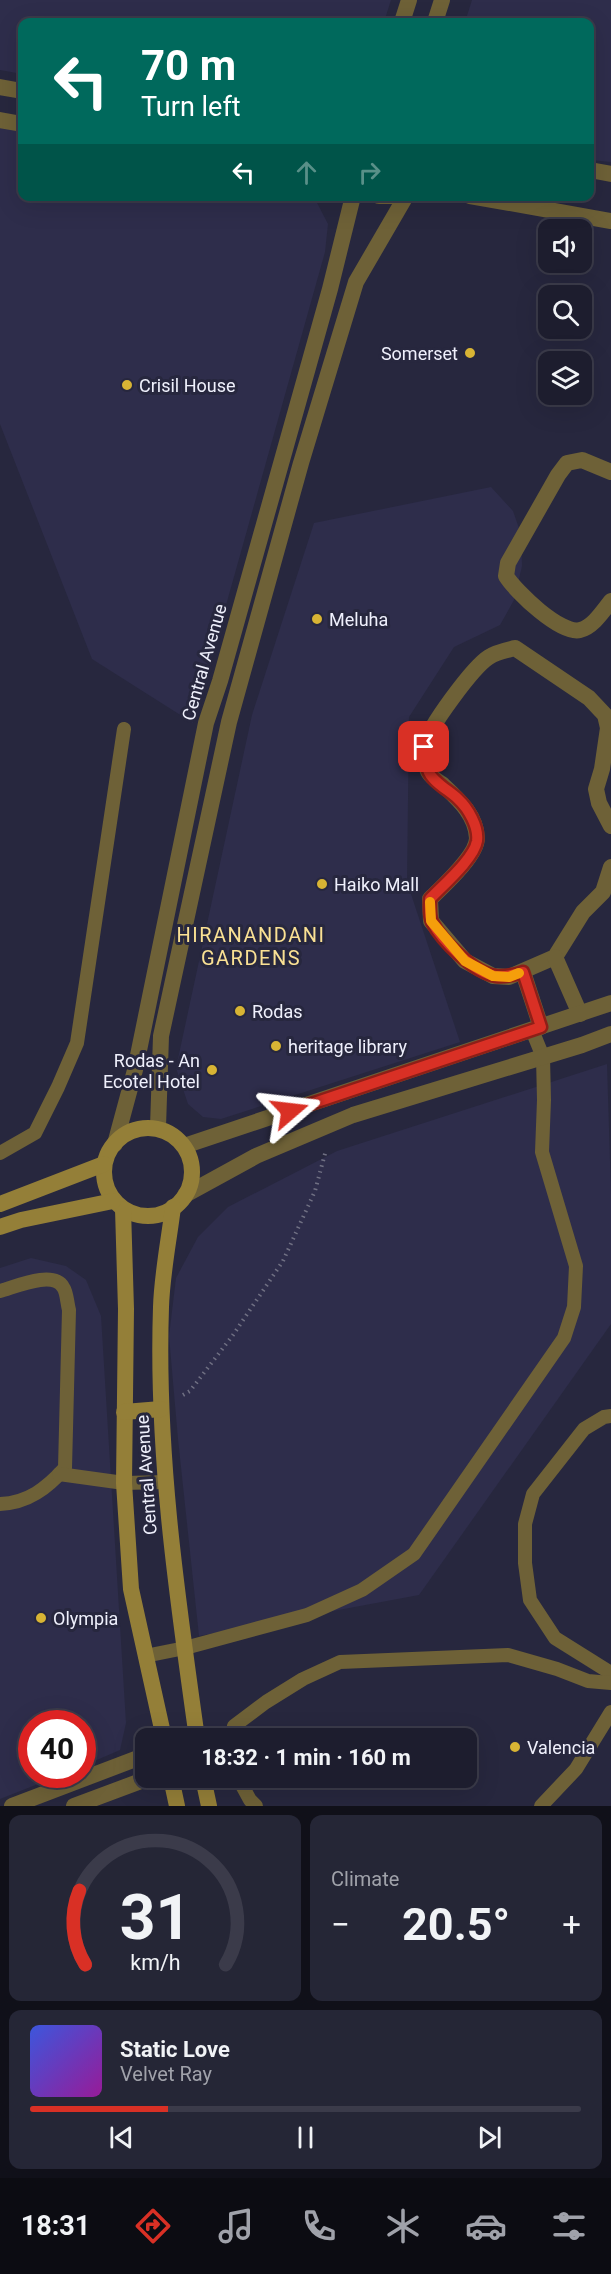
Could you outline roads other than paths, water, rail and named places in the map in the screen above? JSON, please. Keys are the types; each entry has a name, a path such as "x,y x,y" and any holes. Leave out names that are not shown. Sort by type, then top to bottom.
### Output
{"main road":[{"path":"0,1227 21,1220 118,1205 140,1215 157,1215 173,1208 185,1195 191,1179 191,1162 184,1146 171,1134 158,1127 138,1128 122,1135 115,1144 104,1164 104,1181 118,1205"},
{"path":"0,1204 104,1164"},
{"name":"Central Avenue","path":"118,1205 126,1309 124,1483 131,1589 162,1728"},
{"name":"Central Avenue","path":"173,1208 161,1305 160,1409 193,1728"},
{"path":"124,1412 160,1409"},
{"path":"173,1788 177,1806"},
{"path":"205,1788 208,1806"}],"street":[{"path":"403,18 409,0"},
{"path":"436,18 442,0"},
{"path":"0,87 18,90"},
{"path":"0,120 18,123"},
{"path":"594,171 611,174"},
{"name":"Central Avenue","path":"115,1144 135,1070 206,723 282,460 352,201"},
{"path":"158,1127 161,1036 229,722 301,463 356,282 403,201"},
{"path":"498,201 611,221"},
{"path":"282,460 301,463"},
{"path":"611,472 582,460 567,463 508,563 506,576 514,588 564,628 580,630 592,623 611,601"},
{"path":"611,826 599,803 596,789 602,769 608,728 605,715 589,698 515,648 489,657 459,690 438,720 424,747 428,773 460,800 474,822 477,840 460,867 430,899 431,921 465,961 493,976 509,977 555,957 583,912 603,892 611,867"},
{"path":"194,779 216,782"},
{"path":"555,957 580,1014"},
{"path":"523,972 537,1029"},
{"path":"149,999 169,999"},
{"path":"184,1146 611,1004"},
{"path":"185,1195 256,1156 353,1115 611,1034"},
{"path":"334,1097 334,1124"},
{"path":"12,1806 135,1759"},
{"path":"74,1806 135,1783"}],"lane":[{"path":"0,1154 34,1133 58,1087 77,1043 124,729"},
{"path":"145,1656 185,1648 307,1615 362,1590 414,1554 564,1338 574,1307 576,1266 542,1152 543,1057 537,1029"},
{"path":"0,1291 44,1279 57,1281 64,1287 69,1310 65,1468 35,1496 13,1503 0,1504"},
{"path":"611,1416 604,1417 584,1430 533,1494 525,1524 525,1563 530,1600 555,1638 611,1673"},
{"path":"59,1474 124,1483 166,1482"},
{"path":"234,1728 234,1725 266,1702 303,1679 340,1662 508,1655 557,1669 588,1681 611,1683"},
{"path":"541,1806 576,1769 611,1712"},
{"path":"243,1788 256,1806"}],"place":[{"name":"Somerset","path":"470,353"},
{"name":"Crisil House","path":"127,385"},
{"name":"Meluha","path":"317,619"},
{"name":"Haiko Mall","path":"322,884"},
{"name":"Rodas","path":"240,1011"},
{"name":"heritage library","path":"276,1046"},
{"name":"Rodas - An Ecotel Hotel","path":"212,1070"},
{"name":"Olympia","path":"41,1618"},
{"name":"Valencia","path":"515,1747"}],"district":[{"name":"HIRANANDANI GARDENS","path":"251,946"}]}
